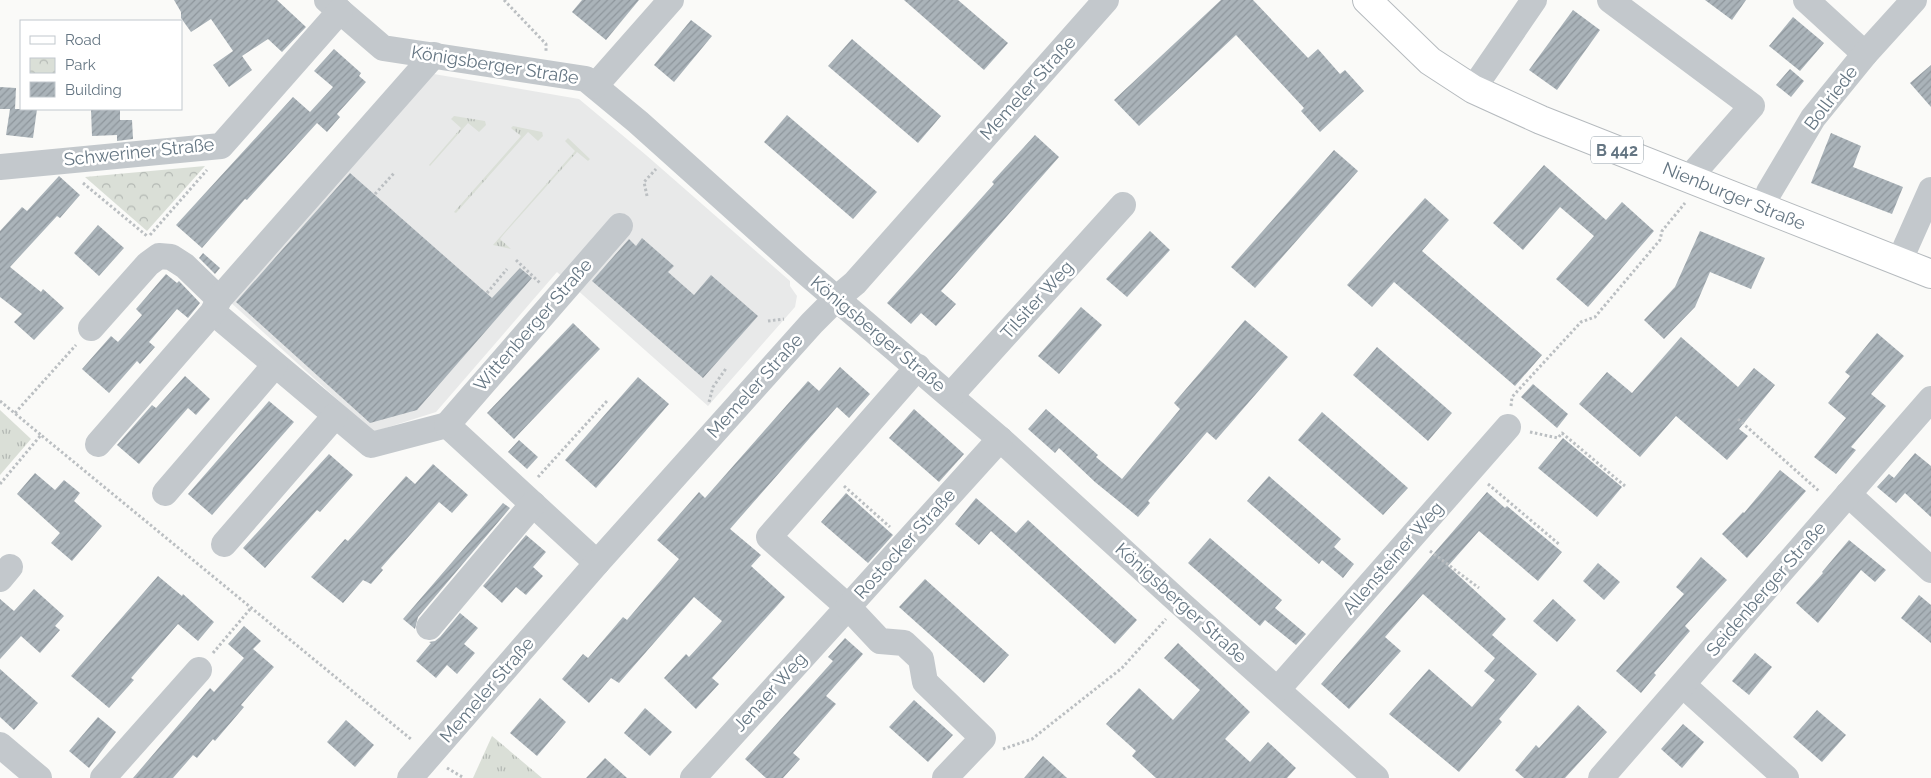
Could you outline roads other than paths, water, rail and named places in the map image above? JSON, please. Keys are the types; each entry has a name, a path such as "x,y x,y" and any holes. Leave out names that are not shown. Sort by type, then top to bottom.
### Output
{"main road":[{"name":"Nienburger Straße","path":"1367,0 1430,61 1473,89 1541,120 1931,274"}],"street":[{"path":"596,86 671,0"},
{"name":"Memeler Straße","path":"410,778 597,563 812,323 836,298 855,283 1106,0"},
{"path":"1473,89 1534,0"},
{"path":"1610,0 1752,106 1695,180"},
{"path":"1806,0 1865,54"},
{"name":"Bollriede","path":"1763,207 1769,192 1813,118 1865,54 1914,0"},
{"name":"Königsberger Straße","path":"334,6 383,48 586,79 596,86 836,298 951,395 1376,778"},
{"name":"Schweriner Straße","path":"0,167 220,146 334,6"},
{"path":"98,444 434,55"},
{"path":"1899,262 1931,190"},
{"name":"Tilsiter Weg","path":"951,395 1123,205"},
{"name":"Wittenberger Straße","path":"446,425 620,226"},
{"path":"91,328 148,264 154,247 185,266 216,306 276,364 371,445 446,425 597,563"},
{"path":"166,493 276,364"},
{"path":"848,608 769,537 918,366"},
{"name":"Seidenberger Straße","path":"1601,778 1931,399"},
{"path":"224,544 335,416"},
{"name":"Allensteiner Weg","path":"1278,689 1508,427"},
{"name":"Rostocker Straße","path":"951,771 984,738 925,682 921,659 904,643 880,641 848,608 1000,439"},
{"path":"429,626 528,499"},
{"path":"1842,501 1931,570"},
{"name":"Jenaer Weg","path":"693,778 848,608"},
{"path":"103,778 199,670"},
{"path":"1683,685 1786,778"},
{"path":"0,745 39,778"}]}
